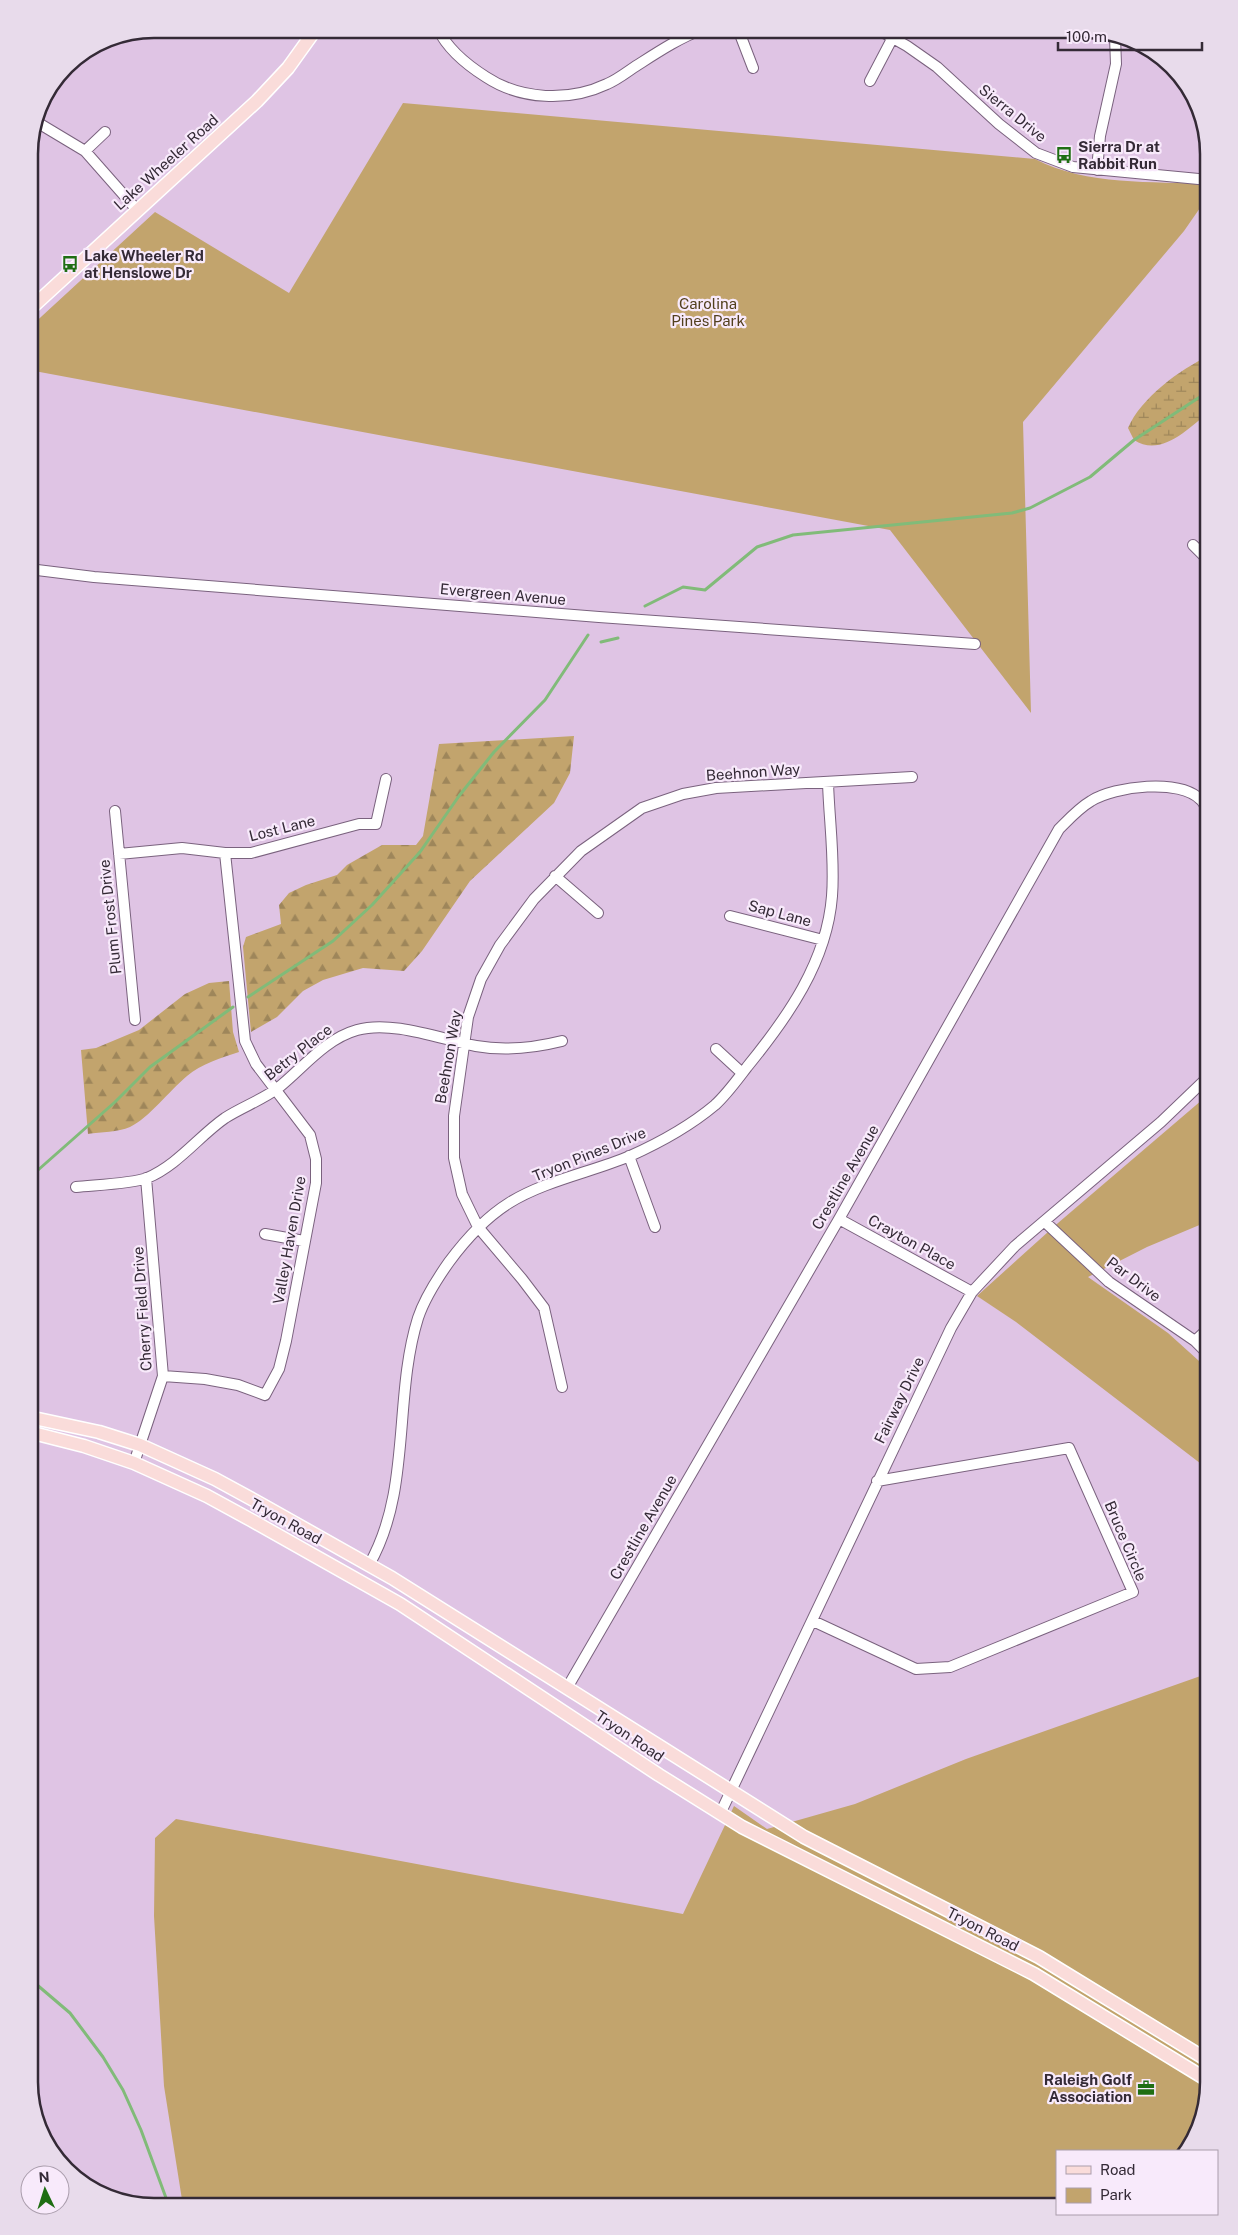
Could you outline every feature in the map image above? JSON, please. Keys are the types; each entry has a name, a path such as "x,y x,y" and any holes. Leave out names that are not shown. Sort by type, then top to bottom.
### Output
{"main road":[{"name":"Lake Wheeler Road","path":"38,302 258,101 288,68 310,37"},
{"name":"Tryon Road","path":"38,1419 98,1432 140,1446 215,1479 369,1565 830,1852 1039,1958 1200,2056"},
{"name":"Tryon Road","path":"38,1434 78,1444 134,1463 251,1520 400,1604 720,1814 782,1848 1034,1974 1200,2075"}],"street":[{"path":"444,37 462,60 494,83 528,95 555,96 586,92 608,84 681,38"},
{"path":"741,38 754,68"},
{"path":"870,81 893,38"},
{"name":"Sierra Drive","path":"894,38 937,67 999,124 1036,154 1072,167 1200,179"},
{"path":"1097,170 1100,136 1116,64 1115,42"},
{"path":"41,125 85,152 137,210"},
{"path":"85,152 104,132"},
{"path":"1193,545 1200,552"},
{"name":"Evergreen Avenue","path":"38,570 94,577 599,617 975,644"},
{"name":"Beehnon Way","path":"562,1388 544,1308 478,1227 462,1194 454,1158 454,1116 468,1017 481,979 500,945 534,899 580,851 642,808 684,794 716,788 912,777"},
{"name":"Lost Lane","path":"119,854 182,848 225,853 251,853 359,824 376,824 386,779"},
{"name":"Tryon Pines Drive","path":"369,1565 384,1532 394,1498 407,1372 419,1316 432,1287 478,1227 510,1202 629,1156 671,1136 715,1104 742,1073 794,1005 823,940 832,897 828,782"},
{"name":"Crestline Avenue","path":"567,1688 839,1219 1059,829 1091,800 1113,791 1132,787 1170,788 1186,791 1200,798"},
{"name":"Plum Frost Drive","path":"115,811 136,1020"},
{"name":"Valley Haven Drive","path":"163,1376 238,1385 266,1395 279,1369 286,1341 316,1183 316,1159 310,1135 252,1057 245,1041 225,853"},
{"path":"555,876 598,913"},
{"name":"Sap Lane","path":"730,916 823,940"},
{"name":"Betry Place","path":"76,1186 146,1178 186,1151 225,1118 276,1089 321,1050 341,1036 357,1030 377,1026 463,1043 506,1048 540,1046 562,1041"},
{"path":"716,1050 742,1073"},
{"name":"Fairway Drive","path":"720,1814 813,1621 877,1481 951,1328 972,1292 1014,1246 1045,1222 1162,1122 1200,1085"},
{"path":"629,1156 655,1227"},
{"name":"Cherry Field Drive","path":"134,1463 163,1376 146,1178"},
{"name":"Crayton Place","path":"839,1219 972,1292"},
{"name":"Par Drive","path":"1045,1222 1109,1282 1200,1346"},
{"path":"265,1234 304,1241"},
{"path":"1195,1341 1200,1336"},
{"name":"Bruce Circle","path":"813,1621 916,1669 950,1668 1133,1592 1069,1448 877,1481"}],"green space":[{"name":"Carolina Pines Park","path":"403,103 1035,159 1055,168 1098,178 1200,184 1200,208 1184,231 1023,422 1031,713 890,530 38,372 38,320 155,212 289,293"},
{"path":"1200,361 1200,420 1184,433 1164,443 1144,445 1134,440 1128,428 1142,406 1162,386"},
{"path":"574,736 570,773 554,803 470,881 422,951 404,971 363,968 323,980 303,991 277,1017 251,1032 243,947 246,937 281,924 279,905 289,893 306,885 337,875 347,865 382,845 416,845 423,836 439,744"},
{"path":"229,981 233,1032 239,1052 198,1068 180,1082 159,1104 130,1127 88,1134 81,1050 96,1048 139,1030 185,994 209,983"},
{"path":"1200,1102 1200,1225 1147,1247 1088,1277 1168,1333 1200,1362 1200,1463 1016,1322 977,1296 1058,1223"},
{"name":"Raleigh Golf Association","path":"1200,1676 1200,2096 1192,2126 1178,2150 1056,2150 1056,2198 182,2197 164,2086 154,1916 155,1838 176,1819 683,1914 734,1806 767,1829 855,1804 966,1759"}],"waterway":[{"path":"645,606 683,587 705,590 757,547 793,535 1012,513 1030,508 1090,477 1134,440 1200,397"},
{"path":"248,997 333,941 372,905 420,852 459,796 494,752 545,700 588,635"},
{"path":"601,642 618,638"},
{"path":"38,1170 115,1102 150,1067 233,1007"},
{"path":"38,1986 70,2013 103,2057 123,2090 141,2130 166,2197"}],"place":[{"name":"Sierra Dr at Rabbit Run","path":"1064,155"},
{"name":"Lake Wheeler Rd at Henslowe Dr","path":"70,264"},
{"name":"Raleigh Golf Association","path":"1146,2088"}]}
